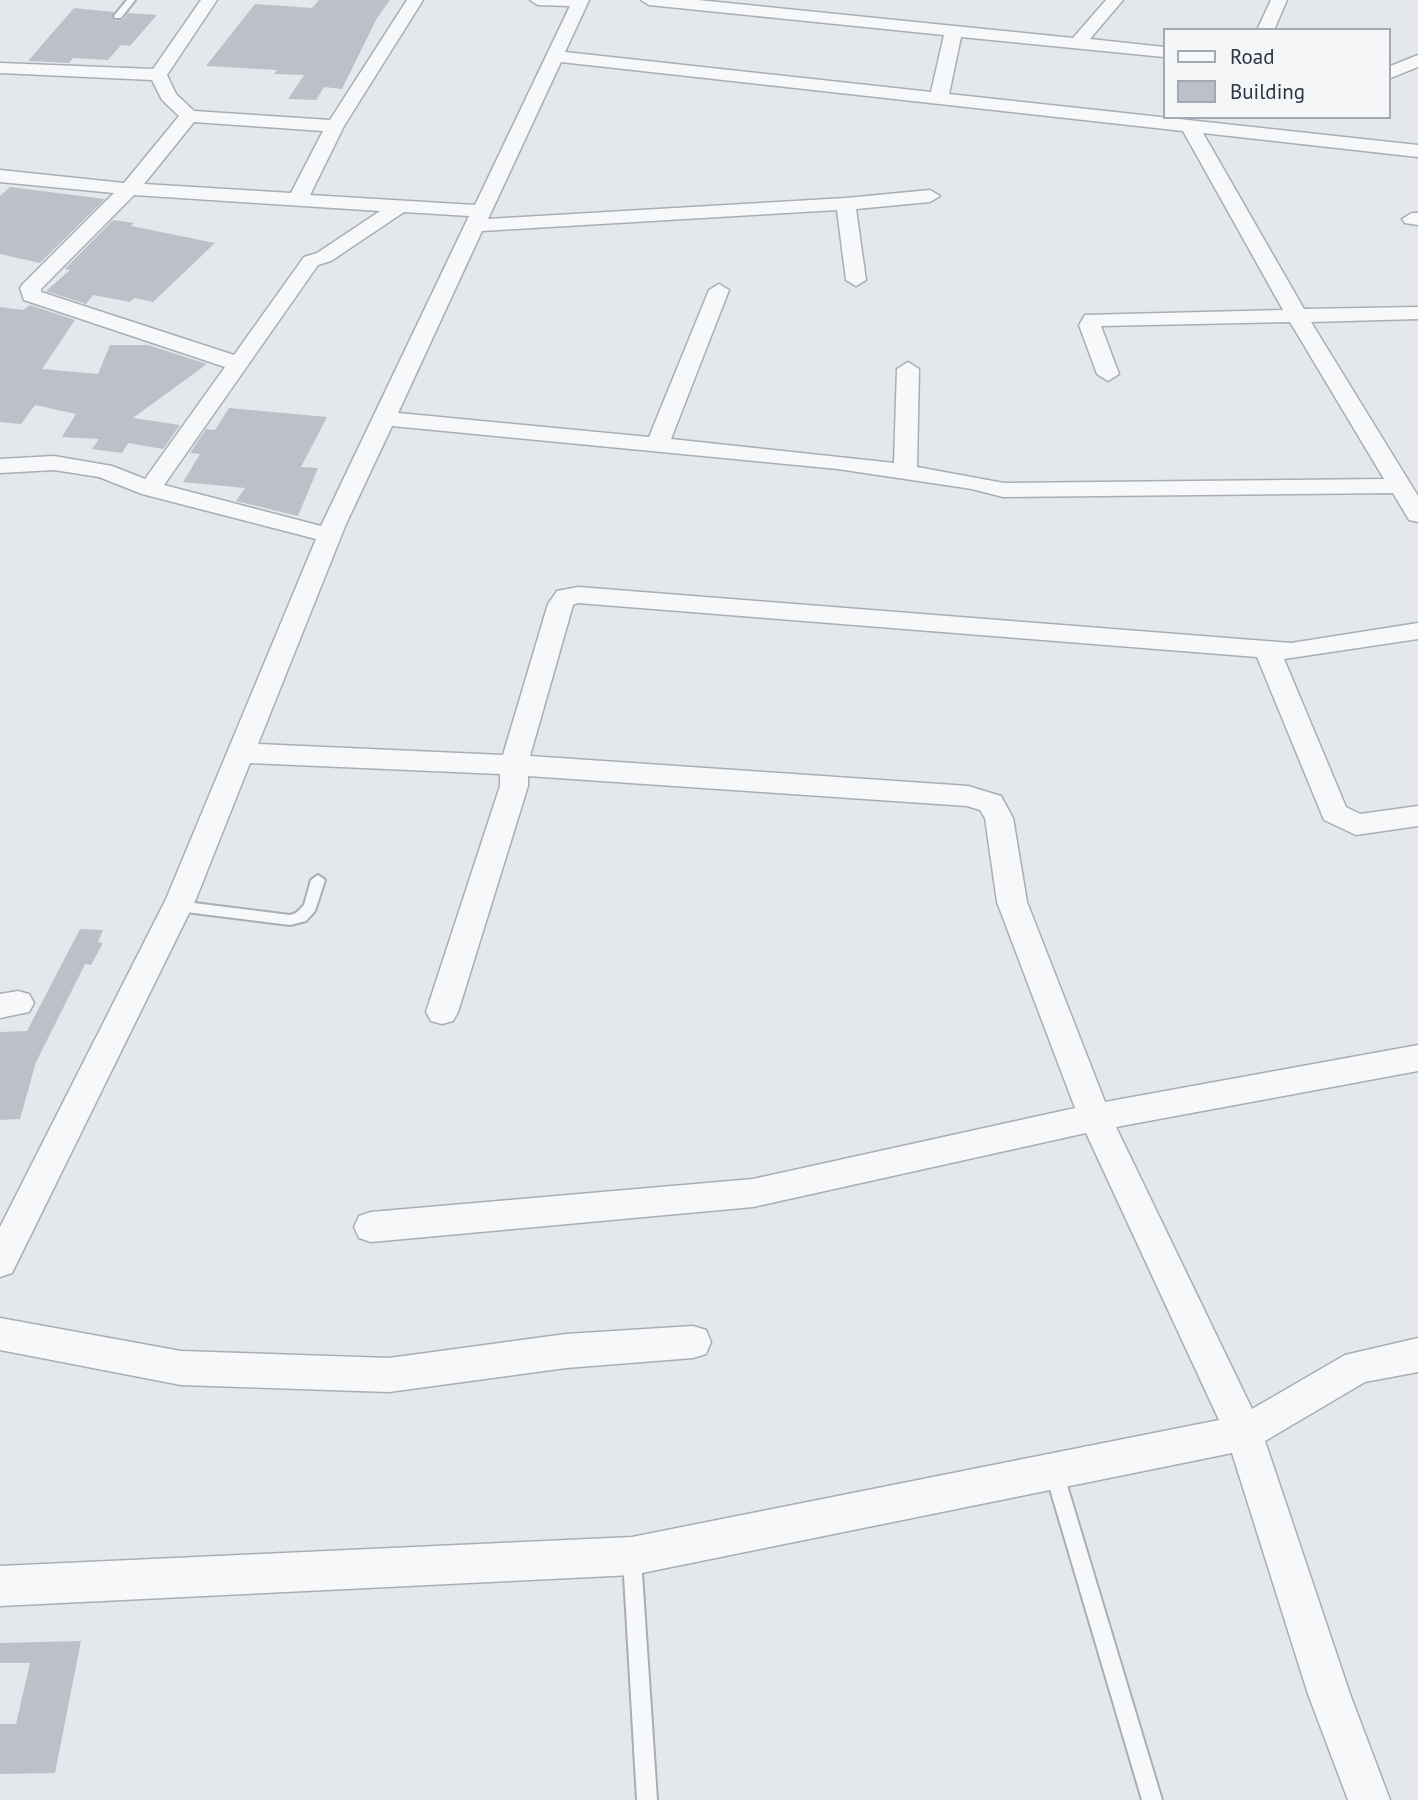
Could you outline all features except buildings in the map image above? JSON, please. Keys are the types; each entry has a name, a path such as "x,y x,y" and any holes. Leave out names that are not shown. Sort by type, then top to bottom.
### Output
{"street":[{"path":"158,75 209,0"},
{"path":"298,199 335,127 415,0"},
{"path":"0,1262 178,905 330,535 476,219 581,1 538,0"},
{"path":"649,0 1162,52"},
{"path":"1078,42 1115,0"},
{"path":"1266,28 1279,0"},
{"path":"939,98 954,29"},
{"path":"555,56 1418,151"},
{"path":"1390,74 1418,60"},
{"path":"0,68 158,75"},
{"path":"158,75 168,96 189,117 335,127"},
{"path":"1390,75 1418,80"},
{"path":"189,117 129,189 30,288 31,296 239,364"},
{"path":"1189,125 1298,317 1418,515"},
{"path":"0,176 129,189 398,207 476,219 846,204 930,196"},
{"path":"846,204 856,280"},
{"path":"150,489 311,261 324,257 383,220 398,207"},
{"path":"657,444 719,290"},
{"path":"1108,374 1090,325 1093,320 1418,313"},
{"path":"905,472 908,369"},
{"path":"383,418 657,444 905,472 974,482 1003,491 1395,479 1418,471"},
{"path":"0,466 54,463 104,471 150,489 330,535"},
{"path":"442,1012 514,786 514,765 561,604 566,597 578,595 1267,649 1307,650 1418,631"},
{"path":"1267,649 1334,813 1356,825 1418,816"},
{"path":"240,753 514,765 968,796 991,803 999,818 1012,902 1095,1117 1244,1433 1329,1694 1369,1800"},
{"path":"371,1227 753,1193 1095,1117 1418,1058"},
{"path":"0,1334 181,1368 389,1375 566,1351 693,1342"},
{"path":"0,1586 632,1556 1244,1433 1358,1367 1418,1356"}],"lane":[{"path":"117,16 131,0"},
{"path":"178,905 290,919 301,917 310,907 318,880"},
{"path":"1054,1471 1152,1800"},
{"path":"632,1556 647,1800"}]}
